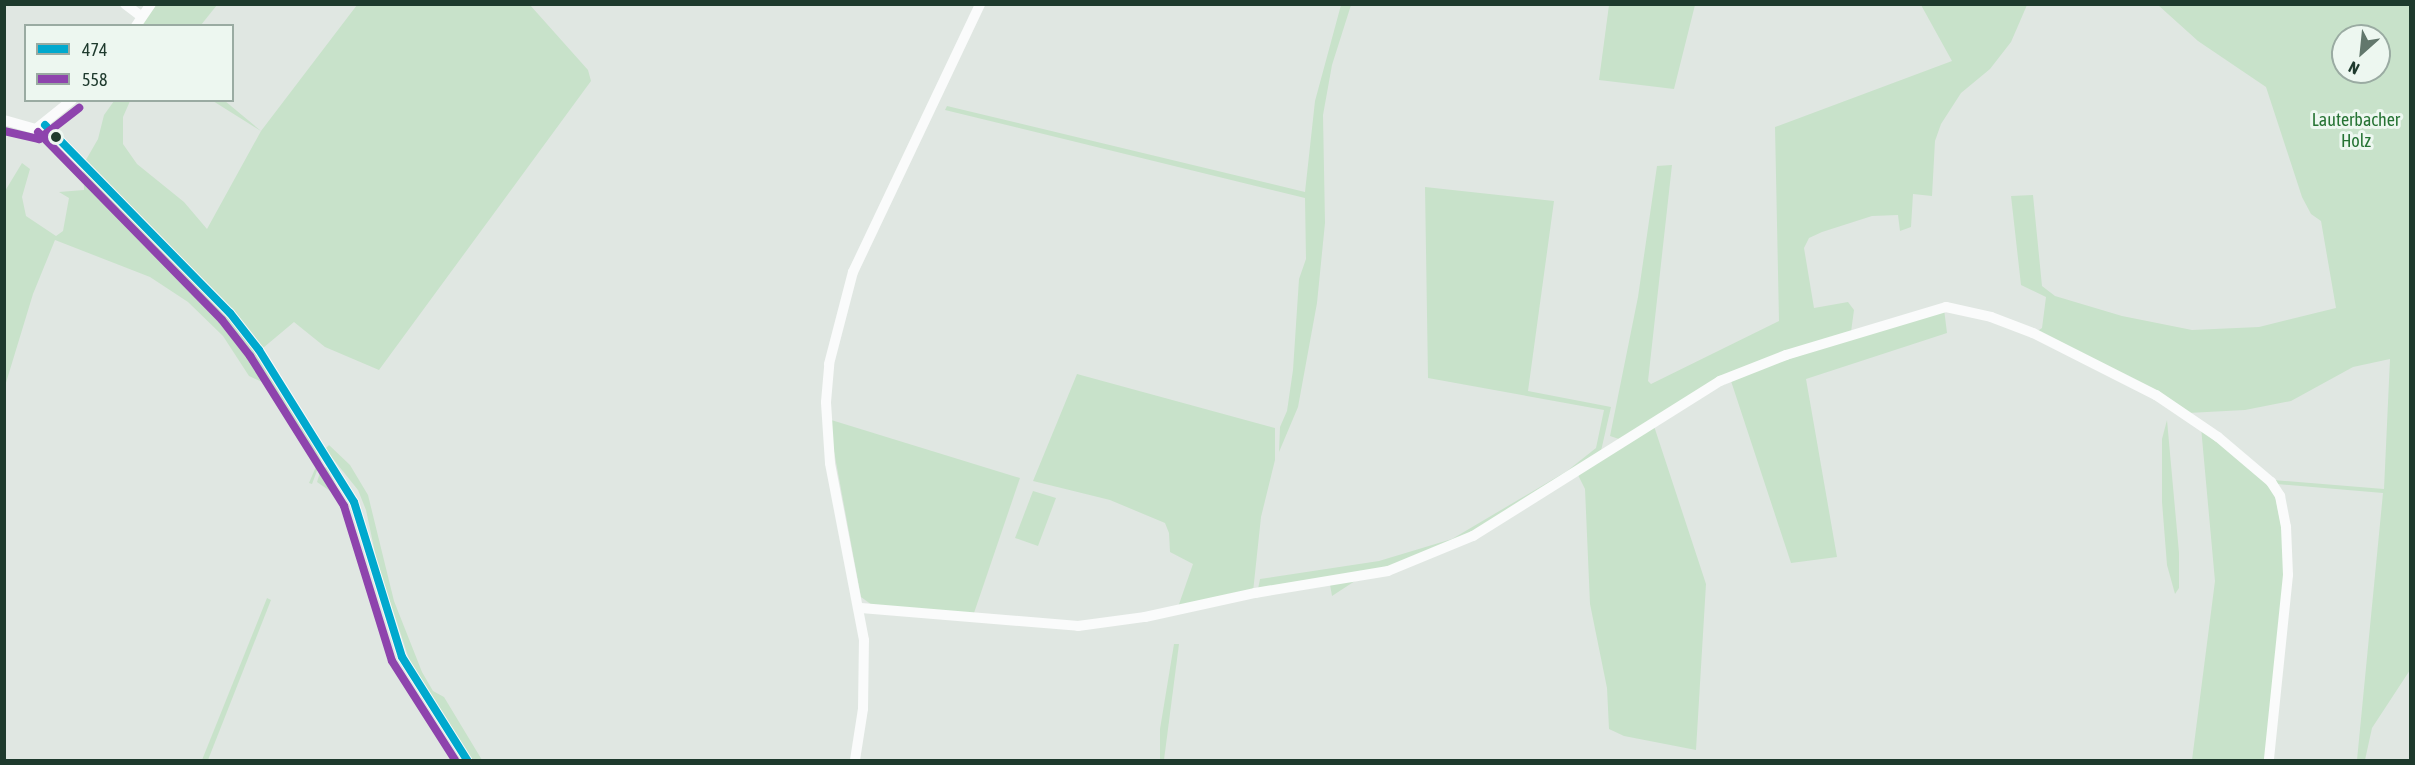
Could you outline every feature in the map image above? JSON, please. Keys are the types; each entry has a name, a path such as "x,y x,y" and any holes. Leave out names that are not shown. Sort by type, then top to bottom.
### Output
{"street":[{"path":"125,4 139,21 151,4"},
{"path":"855,760 864,682 861,608 830,463 826,402 836,328 853,272 980,4"},
{"path":"4,120 32,130 45,124 70,102"},
{"path":"45,124 230,313 259,351 354,502 402,657 467,760"},
{"path":"861,608 1078,626 1388,571 1473,536 1720,381 1786,355 1946,307 1991,317 2033,333 2156,395 2218,437 2271,482 2280,496 2286,527 2288,575 2268,760"}],"green space":[{"path":"155,5 217,5 202,24 141,24"},
{"path":"357,5 530,5 588,70 591,81 379,370 325,347 294,322 263,348 321,460 312,484 309,483 318,462 316,457 273,387 249,376 223,336 188,302 150,277 55,240 33,294 5,386 5,191 22,163 30,169 22,197 26,216 56,236 63,231 69,198 59,192 84,190 83,165 98,139 104,115 113,102 130,102 123,117 123,144 137,164 184,202 207,229 261,131"},
{"path":"1341,5 1351,5 1332,65 1323,115 1325,223 1317,303 1298,407 1279,452 1280,427 1287,411 1293,370 1299,279 1306,259 1305,198 945,110 947,106 1305,192 1315,101"},
{"path":"1609,5 1695,5 1674,89 1599,80"},
{"path":"1921,5 2027,5 2011,42 1990,69 1961,93 1941,124 1935,141 1932,196 1913,194 1911,227 1900,231 1898,215 1872,216 1809,238 1804,248 1814,308 1848,302 1854,310 1851,332 1783,354 1619,439 1610,436 1638,297 1657,166 1672,165 1648,381 1651,384 1779,321 1775,127 1952,61"},
{"name":"Lauterbacher Holz","path":"2158,5 2410,5 2410,670 2372,728 2365,760 2357,760 2383,493 2277,484 2273,480 2384,489 2390,359 2353,367 2291,401 2245,410 2188,413 2036,332 2042,328 2046,297 2021,285 2011,196 2033,195 2042,286 2055,296 2122,316 2192,330 2259,327 2336,308 2321,221 2311,214 2302,197 2266,87 2198,41"},
{"path":"215,102 226,102 261,131"},
{"path":"1425,187 1554,201 1528,391 1611,407 1601,451 1467,537 1358,579 1332,596 1329,579 1258,589 1260,579 1379,561 1452,539 1567,471 1596,448 1604,410 1428,378"},
{"path":"1944,309 1947,333 1806,379 1837,557 1791,563 1730,378"},
{"path":"1077,374 1275,428 1275,460 1261,517 1253,592 1177,610 1193,564 1170,552 1169,533 1165,523 1110,500 1033,481"},
{"path":"828,419 1020,478 974,613 872,605 861,597"},
{"path":"2167,420 2179,553 2179,588 2175,594 2167,565 2162,502 2162,439"},
{"path":"1653,423 1706,584 1696,750 1624,736 1609,729 1607,688 1590,604 1585,489 1577,473"},
{"path":"2201,427 2274,490 2286,551 2267,760 2192,760 2215,581"},
{"path":"329,445 350,465 368,495 394,601 422,672 433,691 444,697 482,760 472,760 411,665 377,562 366,510 358,490 325,449"},
{"path":"327,467 337,488 330,491 317,482 321,469"},
{"path":"1033,491 1056,498 1038,546 1015,538"},
{"path":"267,598 271,600 208,760 202,760"},
{"path":"1174,644 1179,644 1164,760 1160,760 1160,729"}],"transit line":[{"name":"558","path":"4,131 39,139 79,108"},
{"name":"474","path":"45,125 230,313 259,350 354,502 402,657 467,760"},
{"name":"558","path":"38,132 222,320 250,356 344,506 392,661 455,760"}]}
